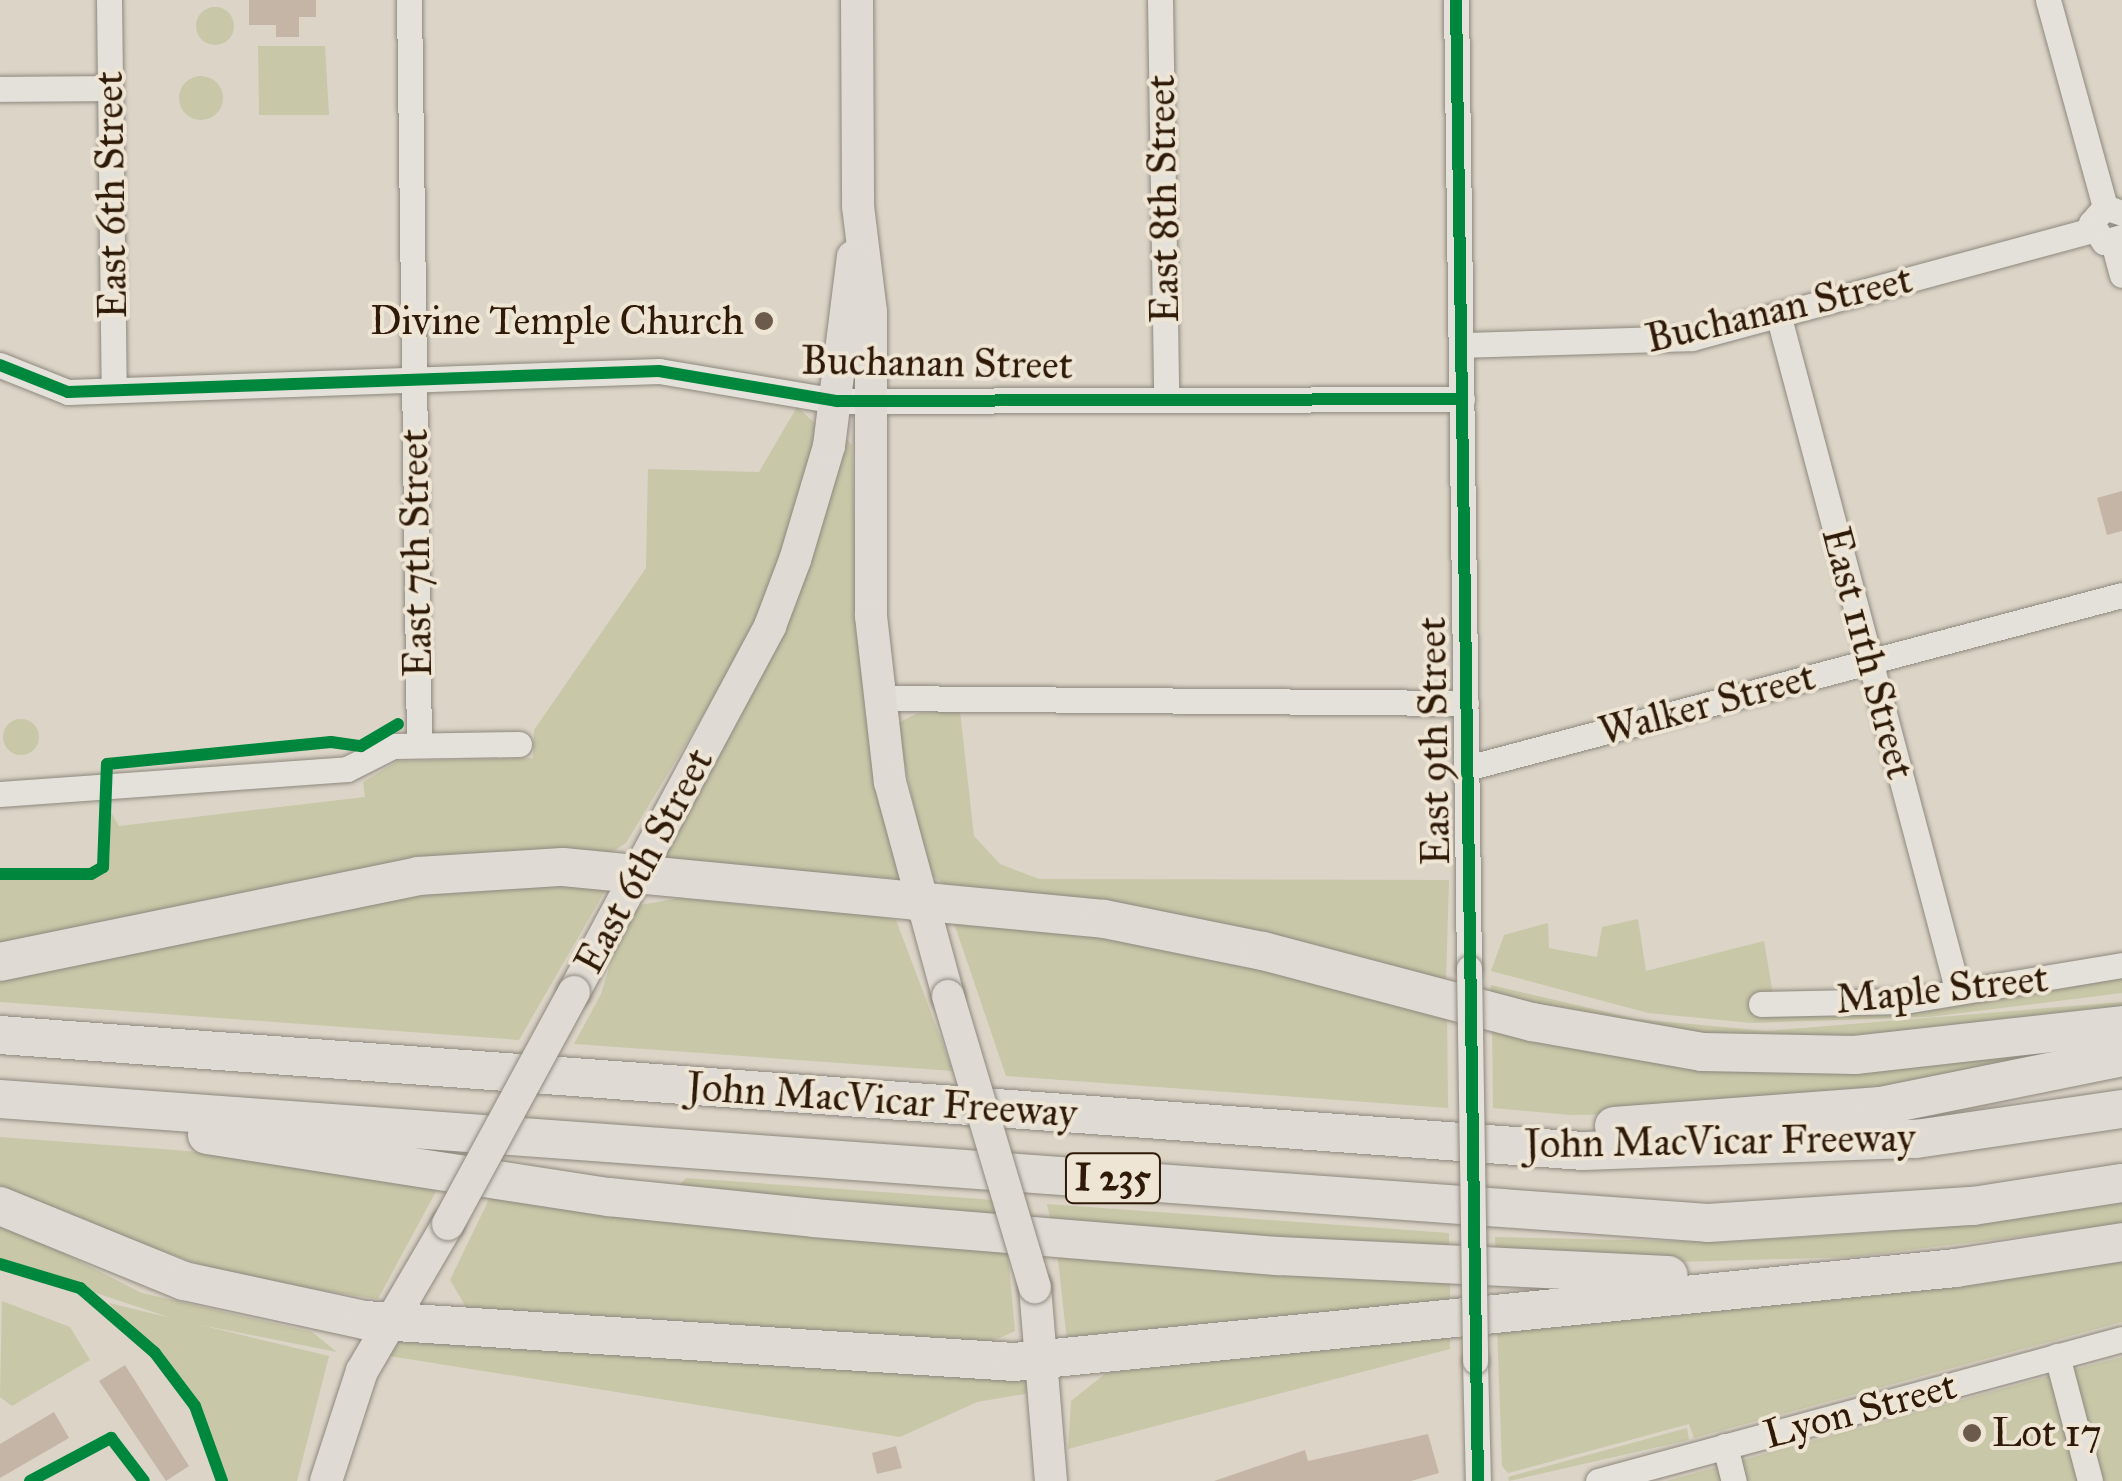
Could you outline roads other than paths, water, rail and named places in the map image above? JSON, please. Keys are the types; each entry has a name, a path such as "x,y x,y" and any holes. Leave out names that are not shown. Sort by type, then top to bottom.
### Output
{"highway":[{"path":"0,962 463,870 635,874 920,898 1190,934 1532,1022 1702,1052 1855,1055 2122,1025"},
{"name":"John MacVicar Freeway","path":"0,1034 1181,1121 1675,1151 1916,1139 2122,1109"},
{"path":"1181,1121 1724,1123 1990,1088 2122,1057"},
{"name":"John MacVicar Freeway","path":"0,1099 1708,1223 1973,1206 2122,1183"},
{"path":"104,1107 214,1137 609,1197 814,1218 1564,1274 1827,1277"},
{"path":"0,1206 184,1280 388,1324 1045,1362 2122,1242"}],"main road":[{"path":"857,0 858,206 872,396 870,600 878,698 890,782 920,898 1035,1287 1045,1362 1051,1481"},
{"name":"East 6th Street","path":"326,1481 350,1400 388,1324 448,1224 770,626 814,503 837,400 858,206"}],"street":[{"name":"East 6th Street","path":"109,0 114,390"},
{"name":"East 7th Street","path":"408,0 419,745"},
{"name":"East 8th Street","path":"1160,0 1166,397"},
{"name":"East 9th Street","path":"1456,0 1478,1481"},
{"path":"2048,0 2114,210 2109,236 2122,275"},
{"path":"0,89 110,88"},
{"name":"Buchanan Street","path":"1461,345 1662,342 2109,236"},
{"name":"East 11th Street","path":"1778,314 1958,992"},
{"name":"Buchanan Street","path":"0,365 68,392 660,371 837,400 872,396 1462,398"},
{"name":"Walker Street","path":"1467,768 2122,595"},
{"path":"878,698 1466,703"},
{"path":"0,794 347,770 393,746 519,744"},
{"name":"Maple Street","path":"1760,1004 1958,992 2122,965"},
{"name":"Lyon Street","path":"1598,1481 2122,1338"},
{"path":"2057,1356 2090,1481"},
{"path":"1725,1446 1734,1481"}],"place":[{"name":"Divine Temple Church","path":"764,321"},
{"name":"Lot 17","path":"1972,1433"}]}
